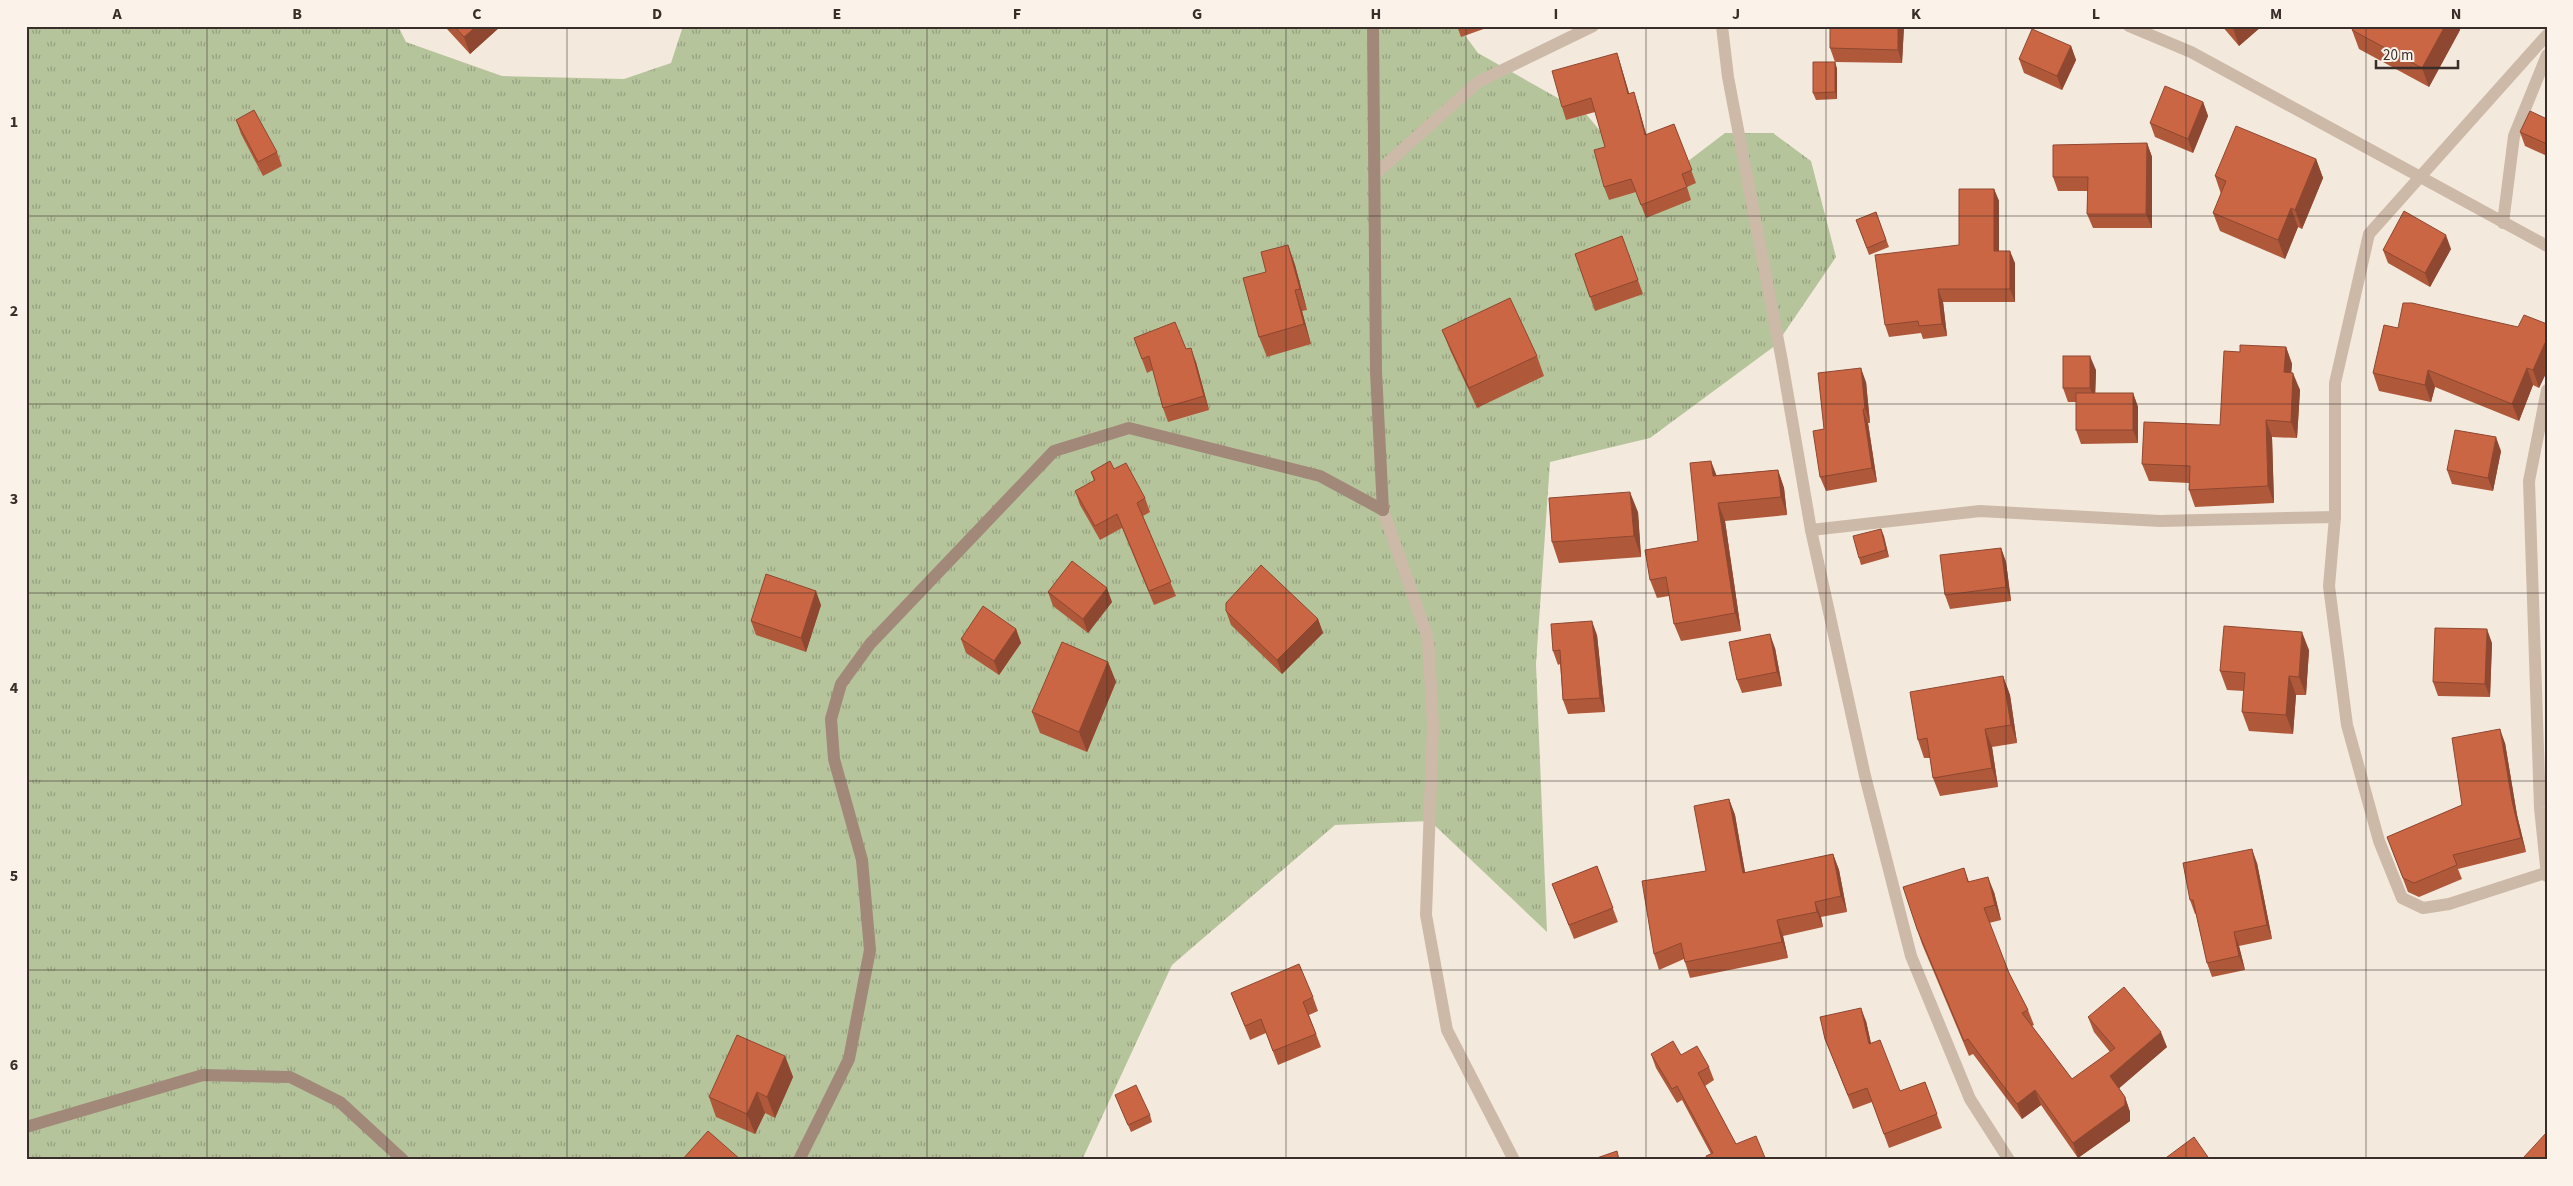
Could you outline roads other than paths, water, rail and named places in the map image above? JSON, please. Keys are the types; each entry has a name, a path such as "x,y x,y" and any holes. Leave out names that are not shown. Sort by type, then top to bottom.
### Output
{"street":[{"path":"1373,26 1376,372 1384,510 1428,638 1433,725 1426,915 1447,1030 1514,1160"},
{"path":"1374,175 1478,82 1593,26"},
{"path":"1722,26 1728,77 1782,361 1811,530 1865,776 1911,956 1970,1099 2009,1160"},
{"path":"2129,26 2191,52 2547,246"},
{"path":"2547,35 2370,234 2334,383 2335,517 2329,586 2347,725 2379,841 2402,898 2423,908 2448,904 2546,874 2540,808 2529,481 2547,390"},
{"path":"2503,223 2514,136 2547,55"},
{"path":"799,1160 849,1059 870,950 862,860 834,759 831,719 841,684 870,644 1054,451 1129,428 1320,476 1384,510"},
{"path":"1811,530 1980,511 2160,521 2335,517"},
{"path":"26,1127 203,1075 290,1077 340,1102 403,1160"}]}
